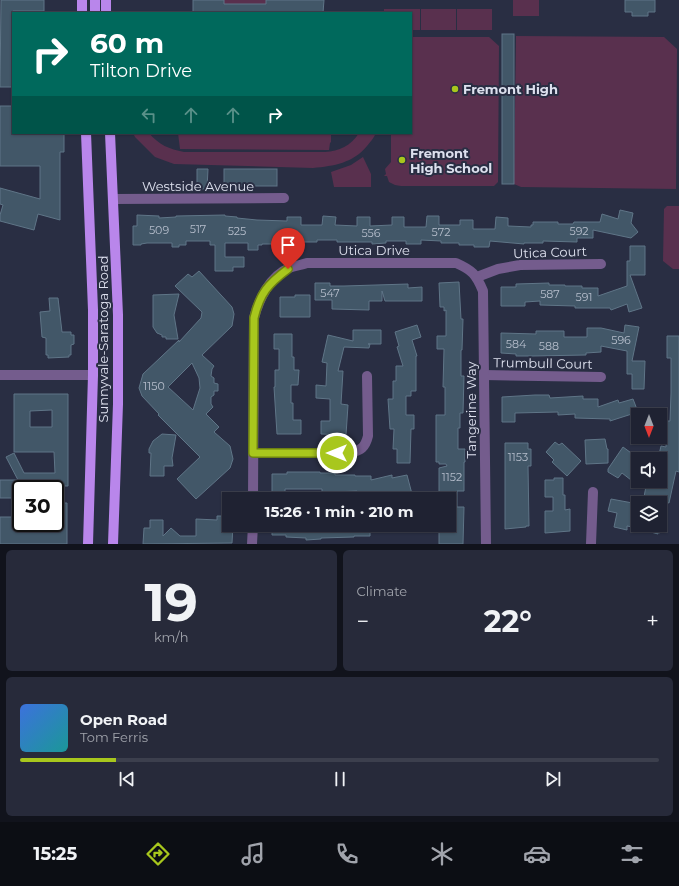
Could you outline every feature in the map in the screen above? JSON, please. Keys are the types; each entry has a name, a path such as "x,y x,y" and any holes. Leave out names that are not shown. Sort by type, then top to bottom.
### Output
{"main road":[{"path":"82,0 82,12"},
{"path":"95,0 95,12"},
{"path":"106,0 106,12"},
{"name":"Sunnyvale-Saratoga Road","path":"86,134 92,271 93,375 88,544"},
{"name":"Sunnyvale-Saratoga Road","path":"110,134 118,351 118,404 113,544"}],"street":[{"name":"Westside Avenue","path":"113,199 284,198"},
{"name":"Utica Drive","path":"253,453 254,318 257,304 271,282 288,269 307,263 456,262 467,267 477,277"},
{"name":"Utica Court","path":"477,277 498,269 520,264 601,264"},
{"name":"Tangerine Way","path":"477,277 483,291 484,303 486,544"},
{"path":"0,375 93,375"},
{"name":"Trumbull Court","path":"484,375 601,376"},
{"path":"253,492 253,453 350,452 360,450 366,444 368,436 367,376"},
{"path":"591,544 593,492"},
{"path":"252,544 253,532"}],"shaded area":[{"path":"210,0 266,0 266,12 207,12"},
{"path":"513,0 539,0 539,16 513,16"},
{"path":"384,9 420,9 420,30 412,30 412,12 384,12"},
{"path":"421,9 456,9 456,30 421,30"},
{"path":"457,9 492,9 492,30 457,30"},
{"path":"516,36 664,37 677,49 676,189 521,187 514,184"},
{"name":"Fremont High","path":"412,37 489,37 499,46 498,182 494,186 395,185 389,182 387,176 384,176 386,174 385,169 391,162 391,134 412,134"},
{"path":"134,134 150,134 165,146 184,152 325,152 344,147 356,138 358,134 375,134 362,152 349,160 336,165 313,168 174,164 155,157"},
{"path":"178,134 331,134 329,150 180,149"},
{"path":"363,157 371,174 371,187 334,187 331,172 351,165"},
{"path":"667,206 679,206 679,269 673,269 663,261 664,209"}],"building":[{"path":"1,0 44,0 44,11 12,12 12,87 0,87"},
{"path":"193,0 224,0 224,4 266,4 266,0 324,0 323,12 193,12"},
{"path":"625,0 655,0 655,12 648,12 648,16 632,16 632,12 625,12"},
{"path":"502,34 514,34 514,184 502,184"},
{"path":"0,106 12,106 12,134 64,134 64,152 60,152 60,220 38,214 34,230 0,221 3,205 0,204 0,188 40,199 40,166 0,166"},
{"path":"197,169 208,169 207,189 197,189"},
{"path":"224,169 277,169 277,186 224,186"},
{"path":"620,210 633,213 631,223 638,232 631,238 593,230 593,238 577,238 577,242 543,241 543,243 524,244 490,241 489,247 474,247 474,245 459,245 459,243 441,243 441,241 421,240 421,244 406,244 406,241 386,241 386,243 372,244 372,242 337,242 337,240 302,242 302,240 283,240 283,244 262,244 258,245 258,250 248,250 248,243 225,243 225,257 244,257 244,267 233,267 233,271 215,271 215,245 210,245 210,241 186,241 186,245 179,245 179,247 172,247 172,243 147,243 133,245 133,226 137,226 137,215 159,216 159,218 176,216 225,215 257,220 287,221 287,217 301,217 301,225 322,225 323,216 336,217 335,225 357,226 357,217 370,217 370,226 392,225 392,217 404,217 404,227 426,227 427,216 439,216 439,225 460,225 460,220 473,220 473,229 495,229 496,217 508,218 508,226 531,227 533,222 558,222 558,224 573,224 574,222 600,222 602,214 618,219"},
{"path":"630,246 645,246 645,275 630,275 642,308 629,312 627,304 611,310 610,308 575,308 575,306 540,305 540,301 525,302 525,306 501,306 501,287 516,287 516,284 549,283 549,285 598,288 598,296 627,286 627,261 630,261"},
{"path":"199,271 232,307 234,314 232,326 202,355 214,366 211,376 214,378 214,383 218,384 218,391 214,391 214,395 211,397 211,404 213,407 206,414 219,427 214,432 230,446 233,459 230,468 196,499 177,479 200,457 158,415 159,414 142,396 139,388 143,374 179,340 179,342 201,318 202,312 175,286 188,274 192,277","holes":["192,363 199,378 200,388 193,410 168,387"]},
{"path":"459,282 461,319 463,319 461,376 464,376 463,413 460,413 458,449 465,449 465,462 464,491 457,491 457,507 464,507 463,544 439,544 439,532 456,532 456,492 439,492 439,468 447,466 446,464 439,464 439,462 436,462 436,415 445,415 445,387 443,387 444,349 437,349 437,336 446,336 446,310 444,311 444,307 440,307 439,283"},
{"path":"315,283 330,283 330,286 408,284 408,288 422,287 422,301 385,301 382,291 382,301 369,301 369,310 332,309 332,300 315,300"},
{"path":"179,294 174,315 178,339 166,339 166,337 162,337 162,335 157,333 153,327 153,295"},
{"path":"295,295 310,295 310,317 280,317 280,297 295,297"},
{"path":"49,298 58,298 62,332 71,332 71,335 74,335 74,344 71,345 71,355 69,355 69,357 48,358 48,355 46,355 46,338 42,337 40,312 50,311"},
{"path":"417,325 421,337 412,340 417,356 416,391 411,391 411,396 406,396 406,415 414,415 414,429 411,429 410,463 397,463 397,449 393,449 394,429 390,429 388,399 393,399 393,381 396,381 396,366 403,366 397,347 399,346 395,332"},
{"path":"625,325 639,327 632,361 645,361 644,389 632,389 632,374 627,374 627,351 601,346 601,352 586,353 586,355 516,356 516,354 501,353 501,333 536,334 536,331 564,331 564,337 587,337 587,328 601,328 624,333"},
{"path":"353,330 381,330 381,344 370,344 369,348 344,347 338,371 343,371 341,404 348,405 346,435 321,434 321,421 330,421 330,399 316,398 316,385 326,386 327,363 322,362 328,335 353,341"},
{"path":"274,334 292,334 292,357 294,357 294,370 299,370 298,385 291,385 291,403 293,403 293,420 301,420 301,434 277,434 274,387 275,370 279,370 279,349 274,349"},
{"path":"667,336 679,336 679,472 676,471 669,503 667,503 667,496 644,496 646,488 667,488 667,452 660,452 661,446 666,447 667,421 670,421 671,358 667,358"},
{"path":"14,394 68,394 68,486 64,486 64,480 18,480 6,457 14,453 24,473 55,473 54,452 14,452","holes":["52,410 52,427 30,427 30,411"]},
{"path":"549,395 550,398 583,396 583,399 598,399 598,407 618,400 619,403 633,399 636,408 631,408 631,414 610,421 610,419 575,418 575,414 558,415 558,412 515,413 515,422 502,422 502,397"},
{"path":"162,434 176,435 172,458 173,466 164,466 164,476 150,476 151,453 149,453 149,449 153,441"},
{"path":"605,439 608,449 608,463 586,464 585,440"},
{"path":"555,442 559,445 562,443 581,461 567,476 552,462 554,460 546,452"},
{"path":"505,443 528,443 528,449 531,449 531,466 528,466 529,526 526,527 505,529"},
{"path":"623,447 631,453 631,480 622,473 618,478 608,472 608,469"},
{"path":"287,472 335,473 335,475 371,476 371,480 392,475 392,478 407,475 411,492 322,492 322,489 285,489 285,492 272,492 272,474 287,474"},
{"path":"554,478 563,478 565,510 570,509 570,531 545,533 545,511 553,511 553,497 545,497 545,480 554,480"},
{"path":"0,480 12,480 12,498 0,498"},
{"path":"611,499 631,503 631,527 627,526 627,530 614,527 617,513 608,511"},
{"path":"64,503 67,503 67,544 0,544 0,517 12,517 12,532 64,532"},
{"path":"217,516 222,516 222,532 233,532 232,543 143,544 144,528 150,528 150,520 163,520 163,536 171,528 180,536 196,536 196,519 217,520"},
{"path":"272,532 370,532 370,536 306,540 306,538 286,537 286,535 272,535"}],"place":[{"name":"Fremont High","path":"455,89"},
{"name":"Fremont High School","path":"402,160"}],"route":[{"path":"288,269 271,282 257,304 254,318 253,453 337,453"}]}
